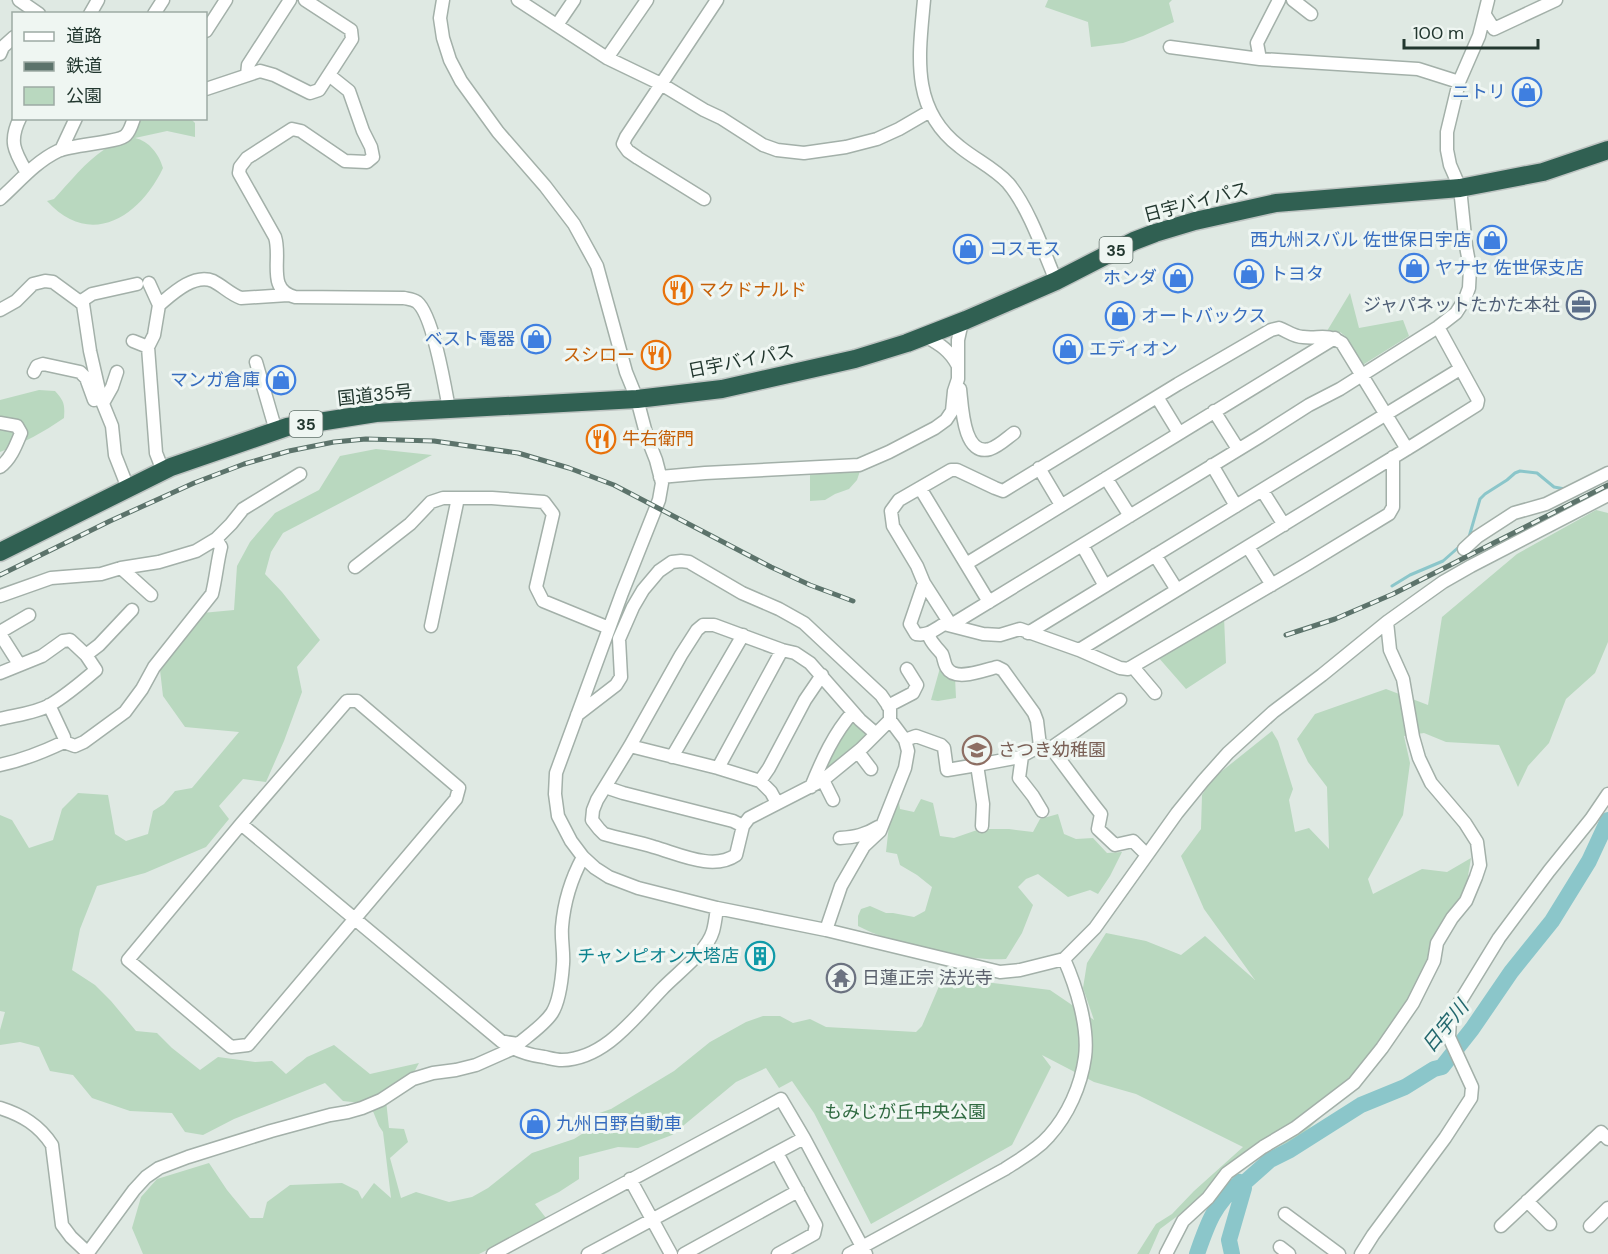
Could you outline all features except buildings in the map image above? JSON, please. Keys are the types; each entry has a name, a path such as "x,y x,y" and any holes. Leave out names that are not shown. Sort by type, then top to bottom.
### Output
{"highway":[{"name":"日宇バイパス","path":"637,399 722,389 855,359 962,322 1056,281 1134,241 1207,219 1276,203 1460,188 1543,172 1608,150"},
{"name":"国道35号","path":"0,552 171,467 287,427 376,413 637,399"}],"street":[{"path":"19,0 36,8"},
{"path":"207,30 226,0"},
{"path":"247,75 248,65 290,0"},
{"path":"207,89 260,71 274,75 310,93 319,90 352,39 351,30 305,0"},
{"path":"443,0 441,18 443,38 450,60 461,81 498,132 545,186 574,224 597,266 626,372 637,399 662,483 659,500 556,772 555,794 558,816 571,841 583,857 609,877 638,888 717,908 826,930 1000,972 1020,970 1064,959 1095,928 1203,780 1228,753 1274,712 1387,622 1443,582 1608,495"},
{"path":"518,0 607,58 661,84 763,145 786,152 825,151 877,139 930,111"},
{"path":"557,25 574,0"},
{"path":"607,58 647,0"},
{"path":"704,199 638,158 623,144 717,0"},
{"path":"924,0 919,57 920,79 930,111 954,142 995,172 1015,192 1025,209 1056,281"},
{"path":"1260,59 1257,43 1279,0"},
{"path":"1293,0 1311,14"},
{"path":"951,625 1309,405 1340,389 1456,313 1469,288 1470,268 1460,188 1450,165 1447,132 1459,82 1479,36 1488,0"},
{"path":"1485,15 1494,29 1556,0"},
{"path":"1170,47 1260,59 1418,69 1459,82"},
{"path":"288,295 283,292 279,284 277,242 239,173 240,167 247,158 292,129 301,131 345,161 367,162 373,157 349,91 329,75"},
{"path":"19,120 13,134 13,142 27,173"},
{"path":"61,150 75,120"},
{"path":"0,199 27,173 56,152 80,145 120,140 127,135 133,120"},
{"path":"163,471 156,453 148,347 154,335 159,305 189,282 207,279 214,281 241,298 288,295 411,299 417,302 426,315 439,358 449,409"},
{"path":"0,310 16,301 33,284 45,281 53,282 83,304 90,351 103,403 112,426 115,455 128,488"},
{"path":"80,302 92,294 143,283 159,305"},
{"path":"962,322 958,340 958,379 964,425 969,438 974,445 986,450 1014,434"},
{"path":"1079,650 1477,405 1478,400 1437,327"},
{"path":"951,625 924,583 917,566 893,526 891,511 899,500 951,470 957,470 1004,490 1271,330 1279,328 1305,338 1322,336 1335,338 1342,343 1407,449"},
{"path":"925,336 947,350 958,366"},
{"path":"966,564 1335,338"},
{"path":"133,341 148,347"},
{"path":"256,362 276,431"},
{"path":"34,372 37,366 43,364 80,372 86,378 105,430 113,432"},
{"path":"1028,633 1460,369"},
{"path":"103,403 117,372"},
{"path":"660,477 859,465 889,452 946,420 952,411 958,379"},
{"path":"1157,397 1179,433"},
{"path":"1214,411 1239,449"},
{"path":"0,423 17,426 21,432 13,452 0,467"},
{"path":"924,583 910,624 916,634 928,634 944,624 983,634 999,635 1020,629 1079,650 1119,668 1128,669 1389,514 1393,507 1393,457"},
{"path":"1212,465 1236,506"},
{"path":"1039,468 1061,505"},
{"path":"1464,549 1477,537 1514,513 1546,504 1608,473"},
{"path":"0,596 51,578 101,574 121,568 159,562 196,551 216,539 243,509 300,474"},
{"path":"1106,478 1130,516"},
{"path":"920,488 989,602"},
{"path":"1262,490 1284,525"},
{"path":"355,567 410,524 431,502 443,498 492,498 544,502 553,514 536,587 543,601 609,628"},
{"path":"430,626 458,498"},
{"path":"0,765 42,753 64,742 75,746 125,712 142,689 154,667 212,594 221,547 216,539"},
{"path":"1082,545 1105,586"},
{"path":"1248,547 1272,585"},
{"path":"1155,555 1177,590"},
{"path":"576,716 616,685 621,676 619,639 633,607 643,590 659,571 672,562 689,562 741,593 779,609 804,623 881,695 890,708 890,720 905,741 908,751 905,768 880,831 864,846 841,886 826,930"},
{"path":"121,568 151,594"},
{"path":"86,655 99,645 132,610"},
{"path":"19,664 0,633 29,615"},
{"path":"1166,1254 1183,1221 1208,1198 1227,1173 1263,1147 1295,1128 1354,1083 1413,1003 1434,961 1437,943 1452,918 1466,901 1476,877 1480,865 1477,842 1465,823 1427,778 1419,758 1403,679 1390,650 1387,622"},
{"path":"876,733 860,720 810,663 795,653 714,625 703,625 696,630 605,787 593,810 592,820 604,834 693,859 729,860 736,855 743,826 749,818 824,780 858,752 890,720"},
{"path":"928,634 932,645 942,654 947,668 952,673 965,675 997,667 1003,670 1034,713 1046,747 1079,784 1101,814 1098,829 1115,844 1132,841 1147,855"},
{"path":"672,757 742,635"},
{"path":"0,673 42,656 63,641 70,640 86,655 96,670 50,705 0,720"},
{"path":"718,768 782,650"},
{"path":"1133,667 1155,693"},
{"path":"888,706 913,693 917,685 907,669"},
{"path":"760,781 805,700 822,675"},
{"path":"905,741 916,736 941,745 944,748 947,770 977,765 1022,756 1046,747 1120,700"},
{"path":"346,701 357,701 459,788 456,800 354,919 248,1045 231,1047 128,960 346,701"},
{"path":"50,705 64,742"},
{"path":"811,787 822,761 853,712"},
{"path":"630,746 760,781 771,792 777,803"},
{"path":"858,752 871,769"},
{"path":"1022,756 1019,778 1042,810"},
{"path":"977,765 982,826"},
{"path":"824,780 833,800"},
{"path":"605,787 733,821 743,826"},
{"path":"1361,1254 1471,1098 1472,1087 1449,1037 1450,1018 1499,938 1608,794"},
{"path":"969,810 982,808"},
{"path":"241,824 501,1041 512,1049 527,1054 562,1060 590,1053 605,1045 623,1030 702,950 713,932 717,908"},
{"path":"840,838 857,837 882,825"},
{"path":"501,1041 518,1044 535,1031 551,1014 557,1003 563,963 561,929 564,905 574,874 583,857"},
{"path":"849,1254 864,1250 1005,1169 1048,1137 1063,1118 1076,1092 1085,1057 1084,1026 1077,993 1064,959"},
{"path":"0,1108 33,1123 52,1145 62,1225 70,1238 87,1254 134,1190 146,1177 159,1168 271,1131 330,1114 362,1108 381,1100 413,1079 476,1065 512,1049"},
{"path":"493,1254 781,1099 864,1250"},
{"path":"1501,1226 1601,1132 1608,1139"},
{"path":"588,1254 804,1138"},
{"path":"777,1153 816,1225 814,1234 778,1254"},
{"path":"630,1179 670,1254"},
{"path":"684,1254 798,1191"},
{"path":"1527,1201 1550,1224"},
{"path":"1590,1226 1608,1208"},
{"path":"1285,1214 1339,1254"}],"green space":[{"path":"1048,0 1172,0 1169,3 1174,22 1123,43 1091,47 1088,22 1045,7"},
{"path":"141,120 192,120 195,123 195,137 167,131 135,138 145,142 153,149 163,168 141,201 128,213 113,221 97,225 80,223 63,215 47,201 54,199 98,154 111,145 132,139"},
{"path":"1350,293 1359,328 1403,320 1409,336 1361,366 1345,336 1340,332 1327,331"},
{"path":"39,390 55,391 63,403 64,418 33,437 0,452 0,400"},
{"name":"もみじが丘中央公園","path":"376,449 432,455 283,533 271,552 265,574 320,640 297,667 302,692 266,782 243,779 219,806 229,819 206,847 145,873 97,886 80,929 72,970 95,985 136,1031 157,1033 200,1070 218,1057 255,1062 272,1061 286,1074 307,1057 334,1045 370,1074 419,1063 413,1074 385,1091 389,1128 404,1129 408,1142 390,1158 401,1198 416,1192 449,1202 472,1197 488,1188 532,1153 574,1139 593,1127 588,1117 611,1109 674,1071 710,1042 746,1022 763,1016 780,1016 793,1023 810,1019 826,1027 916,1032 922,1026 943,977 1050,990 1094,1020 1083,988 1087,963 1106,933 1146,941 1181,955 1205,936 1255,980 1204,909 1181,856 1201,829 1202,795 1212,779 1272,731 1278,741 1293,789 1289,800 1295,832 1309,828 1329,849 1327,787 1308,762 1297,739 1315,714 1386,689 1428,705 1442,617 1517,554 1596,510 1608,513 1608,642 1595,673 1566,699 1549,743 1528,766 1518,787 1499,745 1446,742 1424,733 1404,736 1410,763 1403,815 1368,879 1373,894 1422,869 1447,872 1471,858 1467,882 1446,940 1372,1067 1301,1136 1258,1156 1160,1229 1149,1254 1137,1254 1156,1224 1172,1214 1243,1147 1136,1094 1094,1082 1042,1055 1051,1067 1012,1145 871,1224 814,1113 792,1081 779,1088 766,1068 736,1082 672,1135 638,1148 618,1147 579,1157 579,1179 535,1204 550,1223 505,1248 501,1243 479,1254 143,1254 132,1228 141,1197 157,1179 209,1163 250,1218 263,1218 267,1202 290,1185 342,1183 358,1191 362,1199 374,1183 391,1198 383,1132 370,1104 343,1101 325,1083 234,1119 203,1135 185,1132 172,1113 130,1111 92,1098 73,1075 50,1071 39,1047 20,1042 0,1045 0,1030 5,1012 0,1011 0,815 12,820 29,848 53,840 62,809 78,793 108,795 115,834 126,841 148,834 153,811 164,804 175,791 192,788 239,732 185,727 163,696 160,670 202,613 234,610 237,566 250,542 275,513 319,490 340,456"},
{"path":"860,471 857,480 849,489 825,500 810,501 810,473"},
{"path":"1224,617 1226,663 1186,689 1158,657"},
{"path":"940,668 955,677 956,698 931,700"},
{"path":"856,718 866,732 865,738 821,778 834,746"},
{"path":"898,796 900,809 914,812 921,799 933,803 940,836 954,838 980,829 1033,832 1040,819 1058,814 1064,834 1076,839 1093,838 1107,853 1122,852 1098,894 1090,890 1068,897 1038,874 1026,879 1018,887 1033,905 1022,933 1006,959 972,958 910,945 858,926 861,909 870,906 886,913 914,917 925,911 932,887 900,865 897,854 886,852 889,825"}],"waterway":[{"path":"1469,537 1480,499 1515,473 1520,471 1537,473 1554,487 1565,489"},
{"path":"1392,586 1410,575 1443,561 1460,546"},
{"name":"日宇川","path":"1197,1254 1218,1206 1240,1182 1243,1184 1270,1160 1361,1105 1405,1087 1434,1069 1442,1067 1472,1029 1511,972 1552,921 1589,861 1608,820"},
{"name":"日宇川","path":"1232,1254 1229,1240 1244,1188 1243,1184"}],"railway":[{"path":"0,575 110,521 194,483 244,464 289,451 334,442 366,439 434,441 518,453 569,468 614,485 771,567 853,601"},
{"path":"1286,635 1335,619 1393,594 1608,485"}],"place":[{"name":"ニトリ","path":"1527,92"},
{"name":"西九州スバル 佐世保日宇店","path":"1492,240"},
{"name":"コスモス","path":"968,249"},
{"name":"ヤナセ 佐世保支店","path":"1414,268"},
{"name":"トヨタ","path":"1249,274"},
{"name":"ホンダ","path":"1178,278"},
{"name":"マクドナルド","path":"678,290"},
{"name":"ジャパネットたかた本社","path":"1581,305"},
{"name":"オートバックス","path":"1120,316"},
{"name":"ベスト電器","path":"536,339"},
{"name":"エディオン","path":"1068,349"},
{"name":"スシロー","path":"656,355"},
{"name":"マンガ倉庫","path":"281,380"},
{"name":"牛右衛門","path":"601,439"},
{"name":"さつき幼稚園","path":"977,750"},
{"name":"チャンピオン大塔店","path":"760,956"},
{"name":"日蓮正宗 法光寺","path":"841,978"},
{"name":"九州日野自動車","path":"535,1124"}]}
